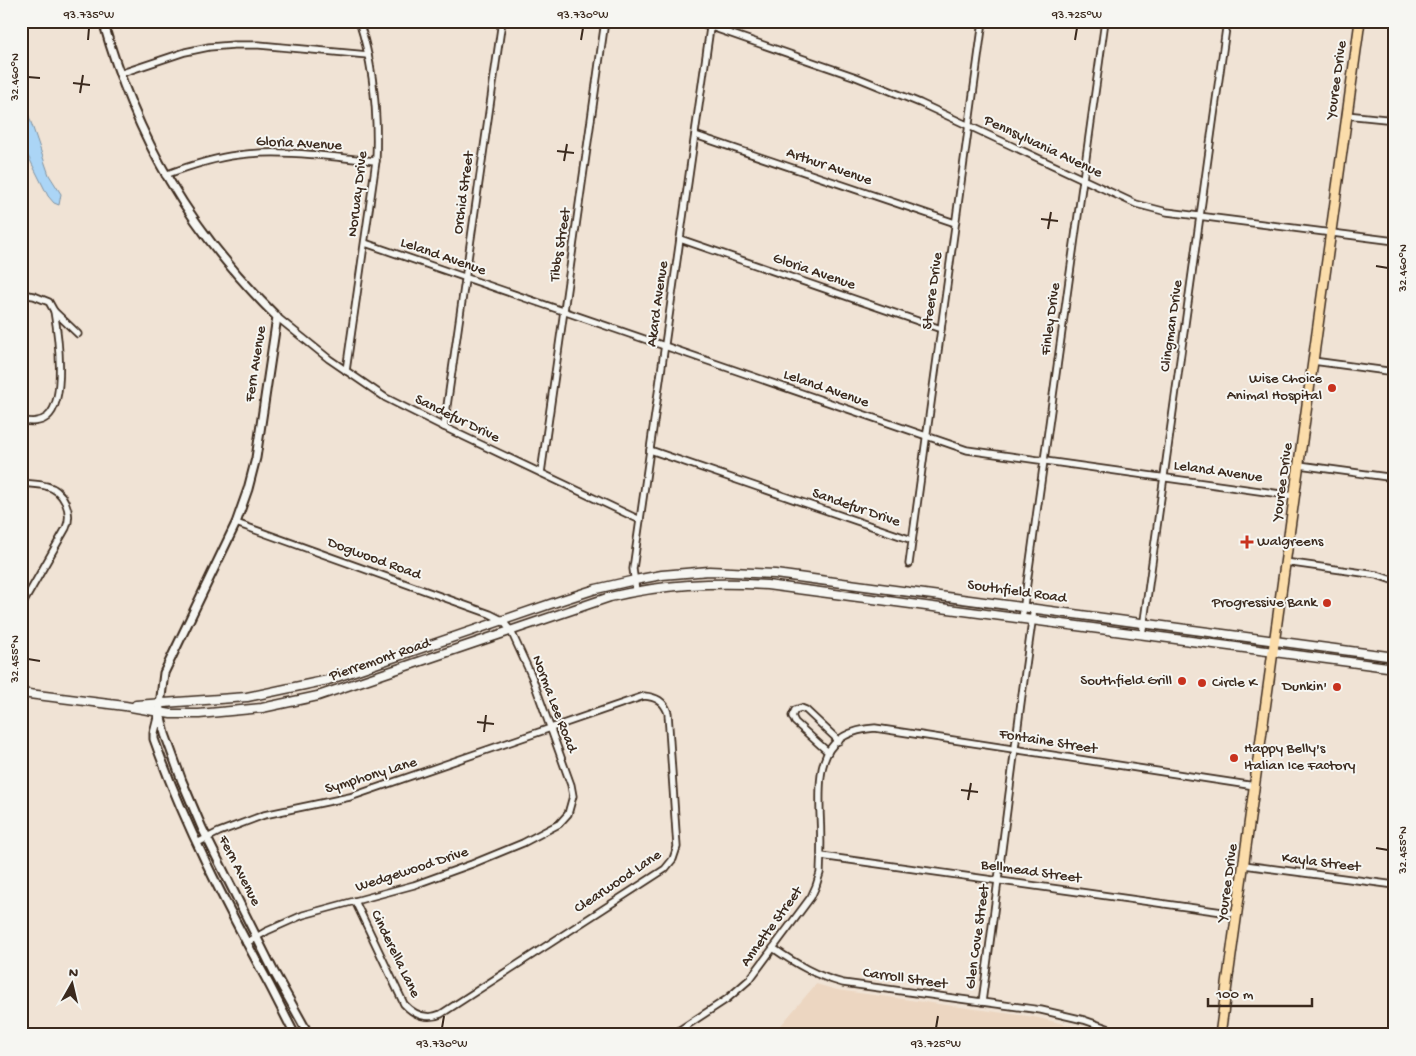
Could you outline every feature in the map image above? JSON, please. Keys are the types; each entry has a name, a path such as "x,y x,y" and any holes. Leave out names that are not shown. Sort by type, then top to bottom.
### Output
{"main road":[{"name":"Youree Drive","path":"1220,1035 1360,21"},
{"path":"724,571 724,583"},
{"name":"Southfield Road","path":"634,580 693,572 762,572 1395,656"},
{"name":"Pierremont Road","path":"125,706 247,697 338,677 596,589 634,580"},
{"path":"823,592 824,580"},
{"name":"Southfield Road","path":"636,591 682,585 724,583 767,585 1395,668"},
{"name":"Pierremont Road","path":"21,693 125,706 171,714 199,714 262,708 310,698 598,601 636,591"},
{"path":"902,603 903,591"},
{"path":"466,633 472,644"},
{"path":"338,677 341,688"}],"street":[{"name":"Fern Avenue","path":"103,21 119,74 136,116 165,175 208,239 232,269 277,317 253,471 236,523 164,674 160,713 154,739 173,791 197,843 246,943 295,1035"},
{"name":"Norway Drive","path":"346,371 376,161 374,83 359,21"},
{"name":"Orchid Street","path":"444,427 502,21"},
{"name":"Tibbs Street","path":"541,473 605,21"},
{"name":"Pennsylvania Avenue","path":"694,21 711,24 875,84 920,103 1136,204 1166,212 1395,241"},
{"name":"Steere Drive","path":"909,564 983,21"},
{"name":"Finley Drive","path":"1022,619 1105,21"},
{"name":"Clingman Drive","path":"1142,635 1227,21"},
{"name":"Akard Avenue","path":"636,591 633,569 711,24"},
{"path":"119,74 185,52 209,47 234,45 368,55"},
{"path":"1346,115 1395,120"},
{"name":"Arthur Avenue","path":"695,135 955,223"},
{"name":"Gloria Avenue","path":"165,175 198,162 256,153 295,154 376,161"},
{"name":"Gloria Avenue","path":"680,239 941,329"},
{"name":"Leland Avenue","path":"364,243 967,450 1295,496"},
{"path":"21,294 49,302 54,311 78,334"},
{"path":"21,421 35,422 46,418 54,409 60,358 54,311"},
{"name":"Sandefur Drive","path":"277,317 346,371 386,398 640,520"},
{"path":"1313,361 1395,372"},
{"name":"Sandefur Drive","path":"650,450 912,540"},
{"path":"1299,464 1395,478"},
{"path":"21,483 46,486 59,494 67,508 69,519 66,528 21,607"},
{"name":"Dogwood Road","path":"236,523 502,620"},
{"path":"1285,562 1377,575 1395,581"},
{"name":"Glen Cove Street","path":"982,1002 1034,608"},
{"name":"Norma Lee Road","path":"502,620 512,631 552,728 571,785 572,802"},
{"name":"Clearwood Lane","path":"416,1014 429,1017 441,1014 665,868 673,859 677,847 669,722 664,704 658,699 644,696 552,728"},
{"path":"828,752 795,722 792,716 795,710 801,708 806,710 839,740"},
{"name":"Fern Avenue","path":"160,713 165,734 182,781 207,838 288,998 310,1035"},
{"name":"Symphony Lane","path":"197,843 264,815 350,797 552,728"},
{"name":"Fontaine Street","path":"839,740 857,730 875,728 1255,786"},
{"name":"Annette Street","path":"672,1035 735,993 750,979 814,891 820,873 821,856 820,777 828,752 839,740"},
{"name":"Wedgewood Drive","path":"246,943 303,915 437,877 523,843 562,821 568,814 572,802"},
{"name":"Bellmead Street","path":"821,856 1238,914"},
{"name":"Kayla Street","path":"1244,865 1395,885"},
{"name":"Cinderella Lane","path":"355,901 404,1004 416,1014"},
{"name":"Carroll Street","path":"773,948 800,967 816,975 843,983 1069,1016 1127,1035"}],"shaded area":[{"path":"816,984 837,990 1034,1017 1073,1026 1099,1035 771,1035"}],"water":[{"path":"21,93 49,175 61,194 59,205 54,203 48,196 21,142"}],"place":[{"name":"Wise Choice Animal Hospital","path":"1332,388"},
{"name":"Walgreens","path":"1247,542"},
{"name":"Progressive Bank","path":"1327,603"},
{"name":"Southfield Grill","path":"1182,681"},
{"name":"Circle K","path":"1202,683"},
{"name":"Dunkin'","path":"1337,687"},
{"name":"Happy Belly's Italian Ice Factory","path":"1234,758"}]}
